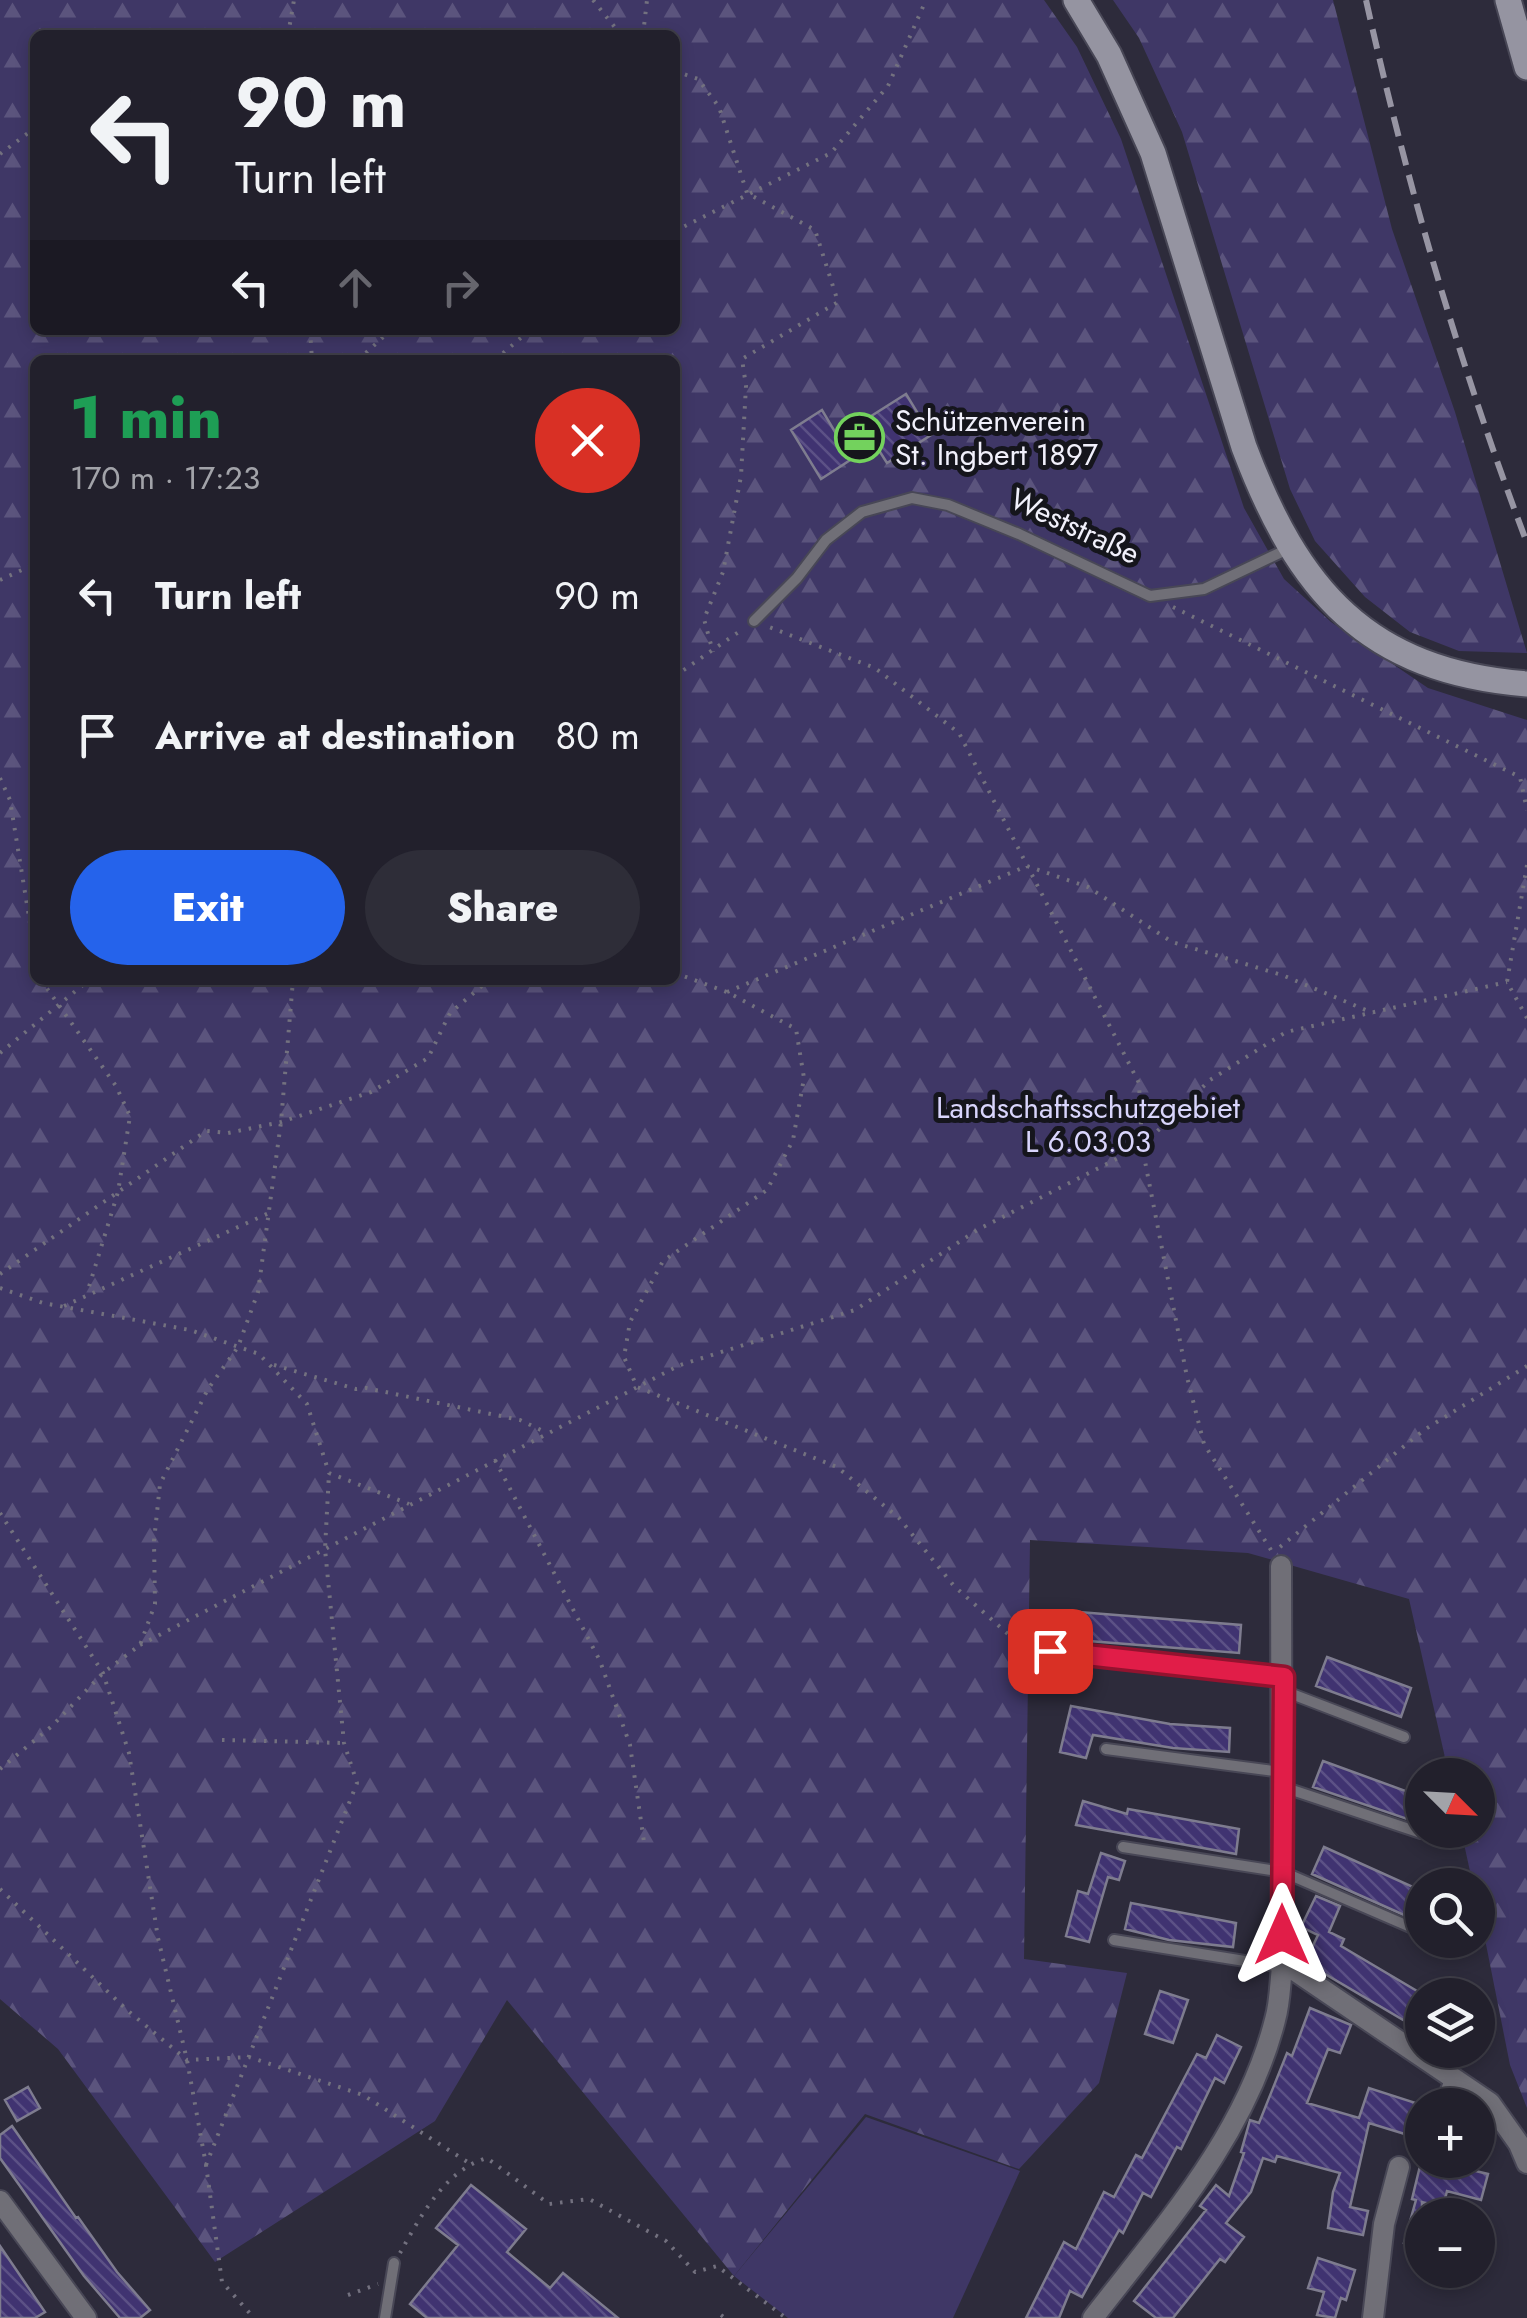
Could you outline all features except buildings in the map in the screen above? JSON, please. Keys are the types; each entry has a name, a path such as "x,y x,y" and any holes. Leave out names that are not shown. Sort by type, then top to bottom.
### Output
{"main road":[{"path":"1076,0 1109,55 1153,153 1244,448 1290,548 1326,598 1354,623 1395,648 1458,673 1527,684"},
{"path":"1508,0 1527,67"}],"street":[{"path":"1093,2318 1184,2200 1234,2126 1256,2080 1276,2018 1282,1967 1281,1566"},
{"path":"1282,1967 1294,1970 1490,2104 1527,2162"},
{"path":"1373,2318 1384,2224 1399,2167"},
{"path":"0,2201 86,2318"}],"lane":[{"name":"Weststraße","path":"754,621 797,578 826,540 862,512 912,498 948,504 1150,596 1204,589 1290,548"},
{"path":"1050,1651 1284,1684 1404,1737"},
{"path":"1106,1749 1283,1780 1405,1828"},
{"path":"1123,1847 1283,1872 1405,1925"},
{"path":"1114,1940 1282,1967"},
{"path":"1447,2088 1452,2076"},
{"path":"385,2318 394,2263"}],"path":[{"path":"289,30 294,0"},
{"path":"593,0 617,30"},
{"path":"644,30 647,0"},
{"path":"680,228 832,153 888,86 926,0"},
{"path":"680,73 698,79 719,107 747,193 815,230 838,302 742,359 746,386 741,476 723,572 704,619 713,652"},
{"path":"0,154 30,132"},
{"path":"364,355 386,335"},
{"path":"501,355 524,335"},
{"path":"0,580 30,566"},
{"path":"1150,596 1520,777 1527,810"},
{"path":"680,673 754,621 876,668 960,734 1139,1083 1142,1146 1204,1444 1273,1553 1424,1430 1527,1366"},
{"path":"0,778 10,800 30,923"},
{"path":"1527,865 1507,982 1527,1018"},
{"path":"726,992 1027,866 1088,887 1172,942 1282,975 1373,1013"},
{"path":"680,975 726,992 796,1030 804,1078 793,1140 768,1190 664,1261 630,1322 624,1358 636,1387 837,1468 899,1518 954,1586 1026,1650 1050,1651"},
{"path":"0,1769 52,1726 103,1673 140,1645 680,1365 855,1310 979,1229 1142,1146 1210,1080 1286,1032 1507,982"},
{"path":"44,985 116,1086 130,1116 118,1192 88,1290"},
{"path":"0,1053 82,985"},
{"path":"140,1645 155,1604 154,1541 160,1484 208,1389 238,1347 258,1292 282,1122 293,985"},
{"path":"0,1274 206,1132 228,1133 282,1122 371,1092 428,1058 450,1014 482,985"},
{"path":"62,1307 269,1212"},
{"path":"0,1288 62,1307 190,1330 260,1354 307,1404 329,1473 325,1548 344,1743 357,1783 206,2165"},
{"path":"269,1364 356,1389 520,1420 547,1433"},
{"path":"495,1460 600,1660 630,1745 644,1842"},
{"path":"329,1473 410,1504"},
{"path":"0,1513 103,1673 129,1753 158,1938 187,2060 206,2165 222,2282 254,2318"},
{"path":"222,1740 344,1743"},
{"path":"0,1889 127,2010 187,2060 249,2057 363,2095 470,2163"},
{"path":"394,2263 427,2205 470,2163 487,2158 550,2204 589,2198 666,2242 695,2272 717,2266 786,2318"},
{"path":"348,2295 392,2279"}],"green space":[{"name":"Landschaftsschutzgebiet L 6.03.03","path":"0,0 1044,0 1077,47 1121,139 1244,508 1284,579 1331,622 1428,688 1527,720 1527,2108 1510,2065 1489,1958 1495,1958 1495,1868 1469,1868 1465,1848 1495,1848 1495,1758 1445,1758 1409,1599 1248,1553 1030,1540 1024,1959 1127,1973 1099,2083 1019,2169 865,2114 734,2276 507,2000 435,2121 215,2262 58,2049 0,1999"},
{"path":"1113,0 1333,0 1392,229 1455,412 1527,653 1459,651 1410,632 1365,597 1315,541 1290,489 1182,132 1139,38"},
{"path":"866,2117 1020,2171 953,2318 788,2318 734,2276"}],"railway":[{"path":"1366,0 1437,274 1479,410 1527,543"}],"place":[{"name":"Schützenverein St. Ingbert 1897","path":"860,437"}],"route":[{"path":"1050,1651 1284,1677 1282,1935"}]}
